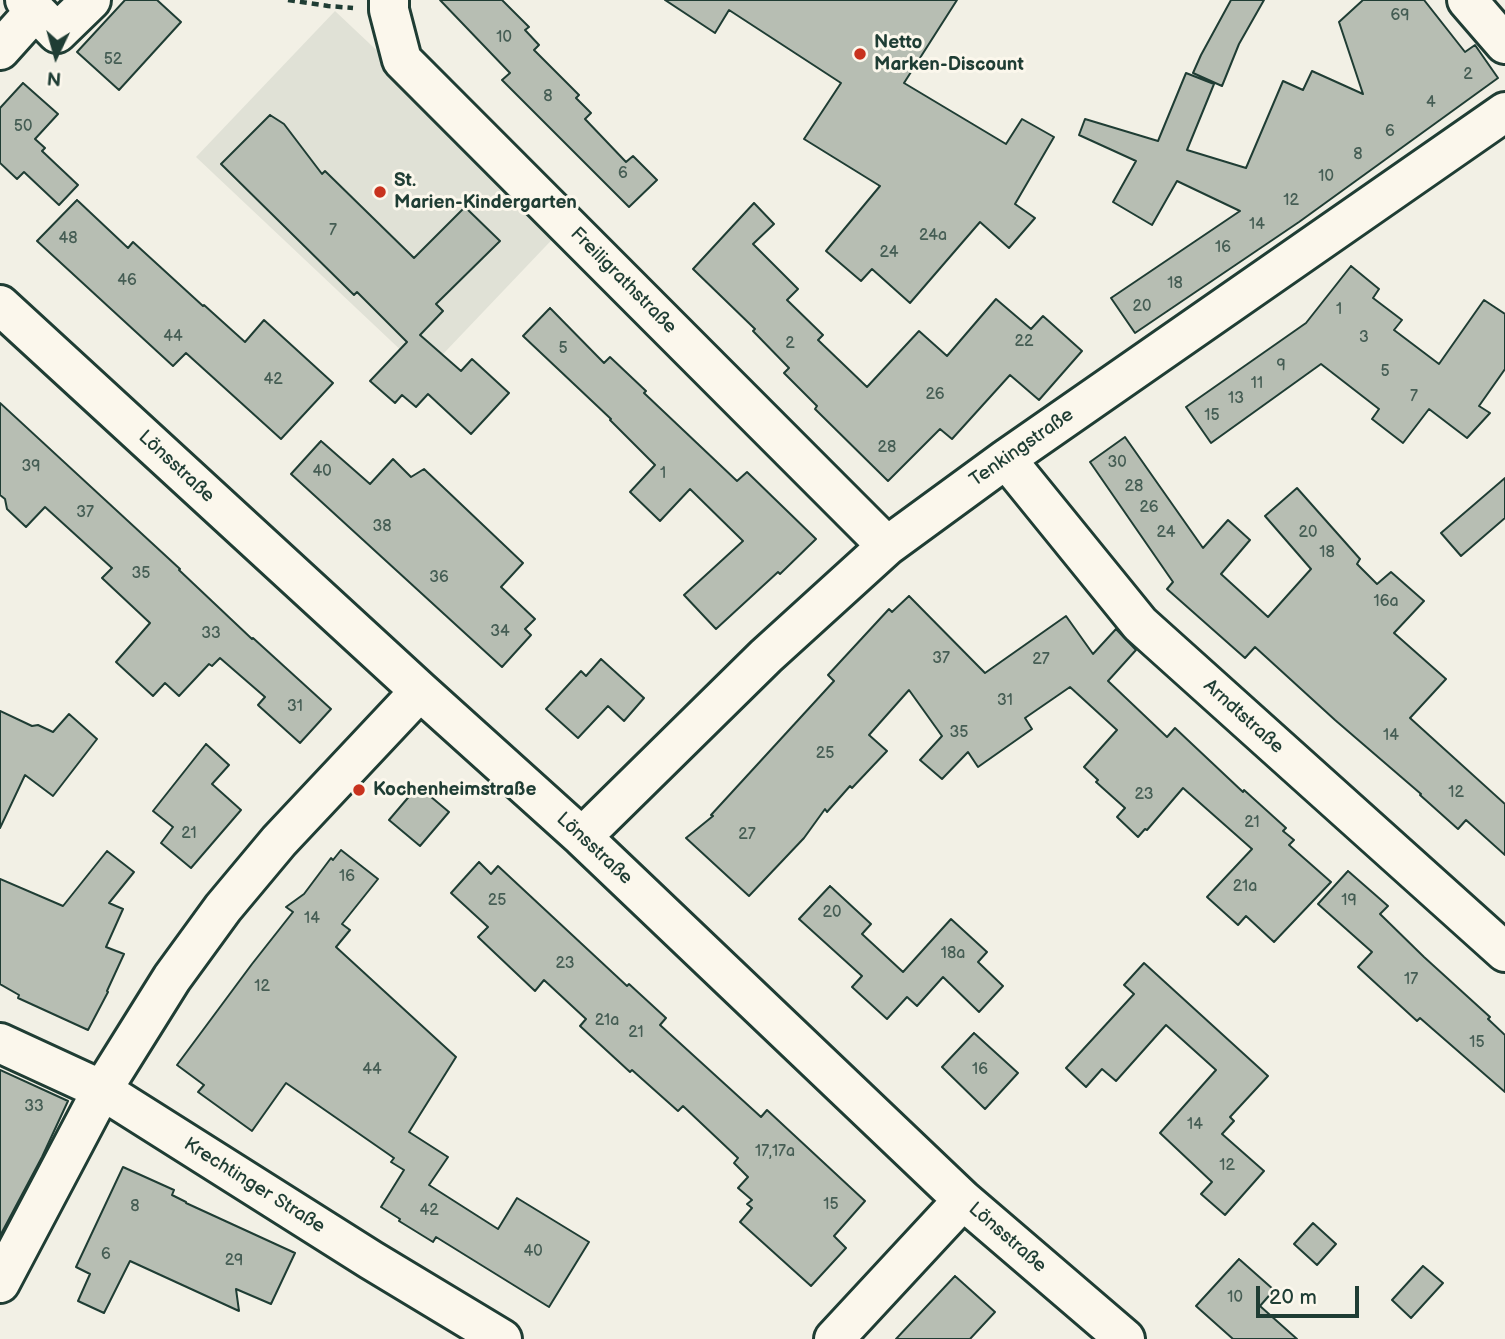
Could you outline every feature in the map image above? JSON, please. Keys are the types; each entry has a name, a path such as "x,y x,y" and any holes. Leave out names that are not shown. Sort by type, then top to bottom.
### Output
{"street":[{"path":"0,50 30,6 57,33 91,0"},
{"path":"1467,0 1505,44"},
{"name":"Freiligrathstraße","path":"389,5 402,60 887,546"},
{"name":"Tenkingstraße","path":"582,836 766,656 887,546 1006,459 1505,112"},
{"name":"Lönsstraße","path":"0,305 582,836 963,1199 1125,1339"},
{"name":"Arndtstraße","path":"1006,459 1140,624 1505,952"},
{"path":"0,1283 102,1090 172,978 223,908 279,841 420,691"},
{"name":"Krechtinger Straße","path":"0,1043 102,1090 502,1339"},
{"path":"834,1339 963,1199"}],"path":[{"path":"288,0 328,6 389,5"}],"shaded area":[{"name":"St. Marien-Kindergarten","path":"335,11 564,227 425,373 196,157"}],"building":[{"path":"125,0 157,0 181,22 119,90 77,52"},
{"path":"440,0 502,0 529,27 525,30 539,45 534,50 579,95 576,98 591,113 585,119 626,162 633,156 657,180 629,207 502,80 510,73"},
{"path":"665,0 957,0 904,83 1006,144 1022,119 1054,137 1015,204 1035,218 1009,248 980,222 910,303 872,269 861,281 826,251 880,186 804,139 841,83 729,10 715,33"},
{"path":"1231,0 1264,0 1239,44 1222,86 1193,73"},
{"path":"1363,0 1424,0 1465,52 1475,45 1498,78 1299,222 1135,333 1111,298 1240,211 1177,181 1152,225 1113,202 1136,161 1079,135 1085,119 1158,141 1186,73 1214,84 1187,150 1246,168 1283,81 1303,90 1312,71 1363,94 1339,22"},
{"path":"23,83 58,114 35,139 45,148 42,151 78,185 59,205 24,172 17,179 0,163 0,108"},
{"path":"270,115 284,124 322,174 325,171 414,258 465,207 500,241 436,304 443,311 420,335 461,371 472,359 509,393 471,434 428,394 416,407 402,395 395,403 370,381 407,342 357,292 354,295 221,164"},
{"path":"77,200 128,248 133,242 245,342 264,320 333,383 281,439 186,353 173,366 37,241"},
{"path":"754,203 774,224 753,244 798,289 787,300 823,335 818,340 867,387 919,331 947,356 996,299 1031,329 1043,316 1082,351 1039,400 1010,375 952,439 940,429 888,481 815,409 817,406 784,373 789,368 753,331 755,329 693,269"},
{"path":"1351,266 1379,289 1373,298 1402,320 1394,330 1439,364 1484,300 1505,314 1505,369 1479,406 1490,413 1467,438 1429,409 1403,443 1372,419 1379,409 1321,364 1211,443 1186,407 1306,323"},
{"path":"550,308 604,363 610,357 737,481 747,472 816,539 716,629 684,595 743,541 690,489 660,521 630,492 655,465 611,419 523,336"},
{"path":"0,403 252,639 331,709 300,743 258,705 265,697 220,658 212,666 209,664 179,696 165,683 153,696 116,662 150,623 102,578 112,568 45,507 26,527 7,509 5,499 0,495"},
{"path":"1125,437 1203,548 1228,520 1250,540 1221,574 1268,617 1311,569 1265,516 1297,488 1360,559 1357,564 1377,584 1391,572 1424,601 1394,633 1446,679 1410,718 1505,804 1505,855 1466,820 1458,829 1255,647 1245,658 1167,589 1173,582 1090,462"},
{"path":"321,441 370,484 393,459 411,477 424,469 523,563 501,587 535,619 525,629 531,635 502,667 291,474"},
{"path":"1505,478 1505,518 1461,556 1441,533"},
{"path":"909,596 985,673 1066,616 1093,654 1116,629 1136,650 1108,681 1167,737 1175,728 1243,792 1244,790 1286,828 1283,831 1294,840 1289,845 1331,882 1274,942 1246,916 1238,925 1207,897 1252,849 1183,788 1138,837 1117,817 1125,808 1096,782 1098,780 1084,767 1117,730 1070,687 1025,718 1032,729 978,767 968,752 942,779 920,760 942,736 909,690 869,735 887,751 827,812 825,809 804,838 749,896 686,838 713,816 711,815 834,681 828,675 889,609 892,612"},
{"path":"601,659 644,698 624,721 608,706 578,738 546,709 581,671 586,676"},
{"path":"0,711 32,726 38,725 53,732 69,714 97,739 53,796 25,775 0,828"},
{"path":"206,744 229,765 212,784 241,810 191,868 161,843 173,827 153,811"},
{"path":"418,786 449,812 420,846 389,820"},
{"path":"341,850 378,879 342,924 350,930 336,947 456,1057 409,1132 448,1157 429,1185 498,1229 517,1198 589,1242 549,1307 436,1237 433,1242 381,1207 404,1170 391,1162 394,1158 286,1083 252,1131 198,1092 204,1085 177,1065 293,912 286,907 304,894 331,858 333,860"},
{"path":"107,851 134,872 109,903 123,909 106,947 124,954 88,1030 18,998 19,995 0,984 0,879 63,906"},
{"path":"479,862 491,874 498,866 627,986 629,984 666,1018 660,1025 761,1117 767,1110 865,1201 834,1236 846,1248 811,1286 740,1222 752,1208 747,1204 752,1200 738,1188 748,1177 734,1163 738,1158 683,1106 678,1111 632,1070 630,1072 580,1026 586,1019 544,980 535,991 478,937 488,927 451,893"},
{"path":"1348,871 1388,906 1380,914 1490,1017 1488,1019 1505,1035 1505,1092 1420,1018 1417,1021 1358,967 1372,952 1318,904"},
{"path":"830,886 871,924 862,934 903,972 951,919 987,952 978,962 1003,986 979,1012 943,977 917,1006 907,997 887,1019 852,987 862,976 799,919"},
{"path":"1144,963 1268,1076 1230,1117 1234,1121 1222,1134 1264,1171 1225,1215 1201,1194 1212,1182 1160,1133 1216,1070 1166,1025 1116,1081 1102,1069 1086,1087 1066,1068 1134,994 1124,985"},
{"path":"974,1033 1018,1073 985,1109 942,1067"},
{"path":"0,1070 68,1101 0,1236"},
{"path":"123,1167 174,1190 172,1195 186,1203 295,1253 271,1304 236,1289 239,1311 130,1261 104,1313 78,1301 90,1274 76,1267"},
{"path":"1313,1223 1336,1244 1317,1265 1294,1244"},
{"path":"1239,1259 1274,1290 1260,1306 1297,1339 1233,1339 1196,1306"},
{"path":"1423,1266 1443,1283 1411,1318 1392,1300"},
{"path":"955,1276 995,1312 970,1339 896,1339"}],"place":[{"name":"Netto Marken-Discount","path":"860,54"},
{"name":"St. Marien-Kindergarten","path":"380,192"},
{"name":"Kochenheimstraße","path":"359,790"}]}
